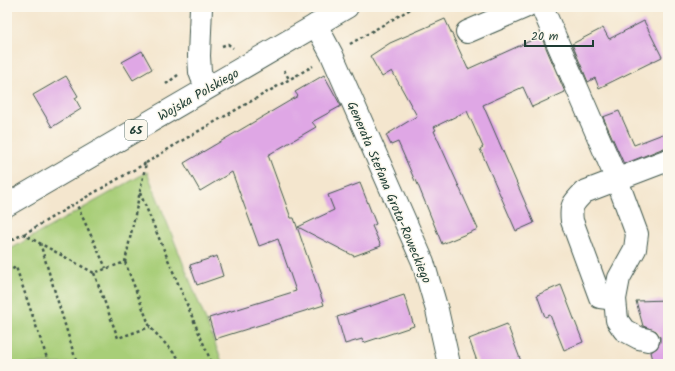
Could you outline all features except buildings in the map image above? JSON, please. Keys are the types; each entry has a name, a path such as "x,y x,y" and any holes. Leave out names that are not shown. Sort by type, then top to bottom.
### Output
{"street":[{"path":"201,7 199,56 200,72 206,88"},
{"name":"Wojska Polskiego","path":"7,205 347,7"},
{"path":"467,32 525,7"},
{"path":"542,7 617,180 637,234 635,249 619,278 615,299 617,320 624,330 639,338 648,340"},
{"name":"Generała Stefana Grota-Roweckiego","path":"316,25 332,55 422,262 437,310 449,364"},
{"path":"615,299 600,297 572,221 571,211 575,202 584,192 668,160"}],"path":[{"path":"7,243 146,164 183,140 414,7"},
{"path":"284,70 289,79"},
{"path":"146,164 125,262 150,327 184,364"},
{"path":"140,192 212,364"},
{"path":"76,203 106,268"},
{"path":"23,234 94,273 118,338 150,327"},
{"path":"40,243 77,364"},
{"path":"94,273 125,262"},
{"path":"7,272 16,267 48,362 37,364"}],"green space":[{"path":"147,172 223,364 7,364 7,251"}]}
